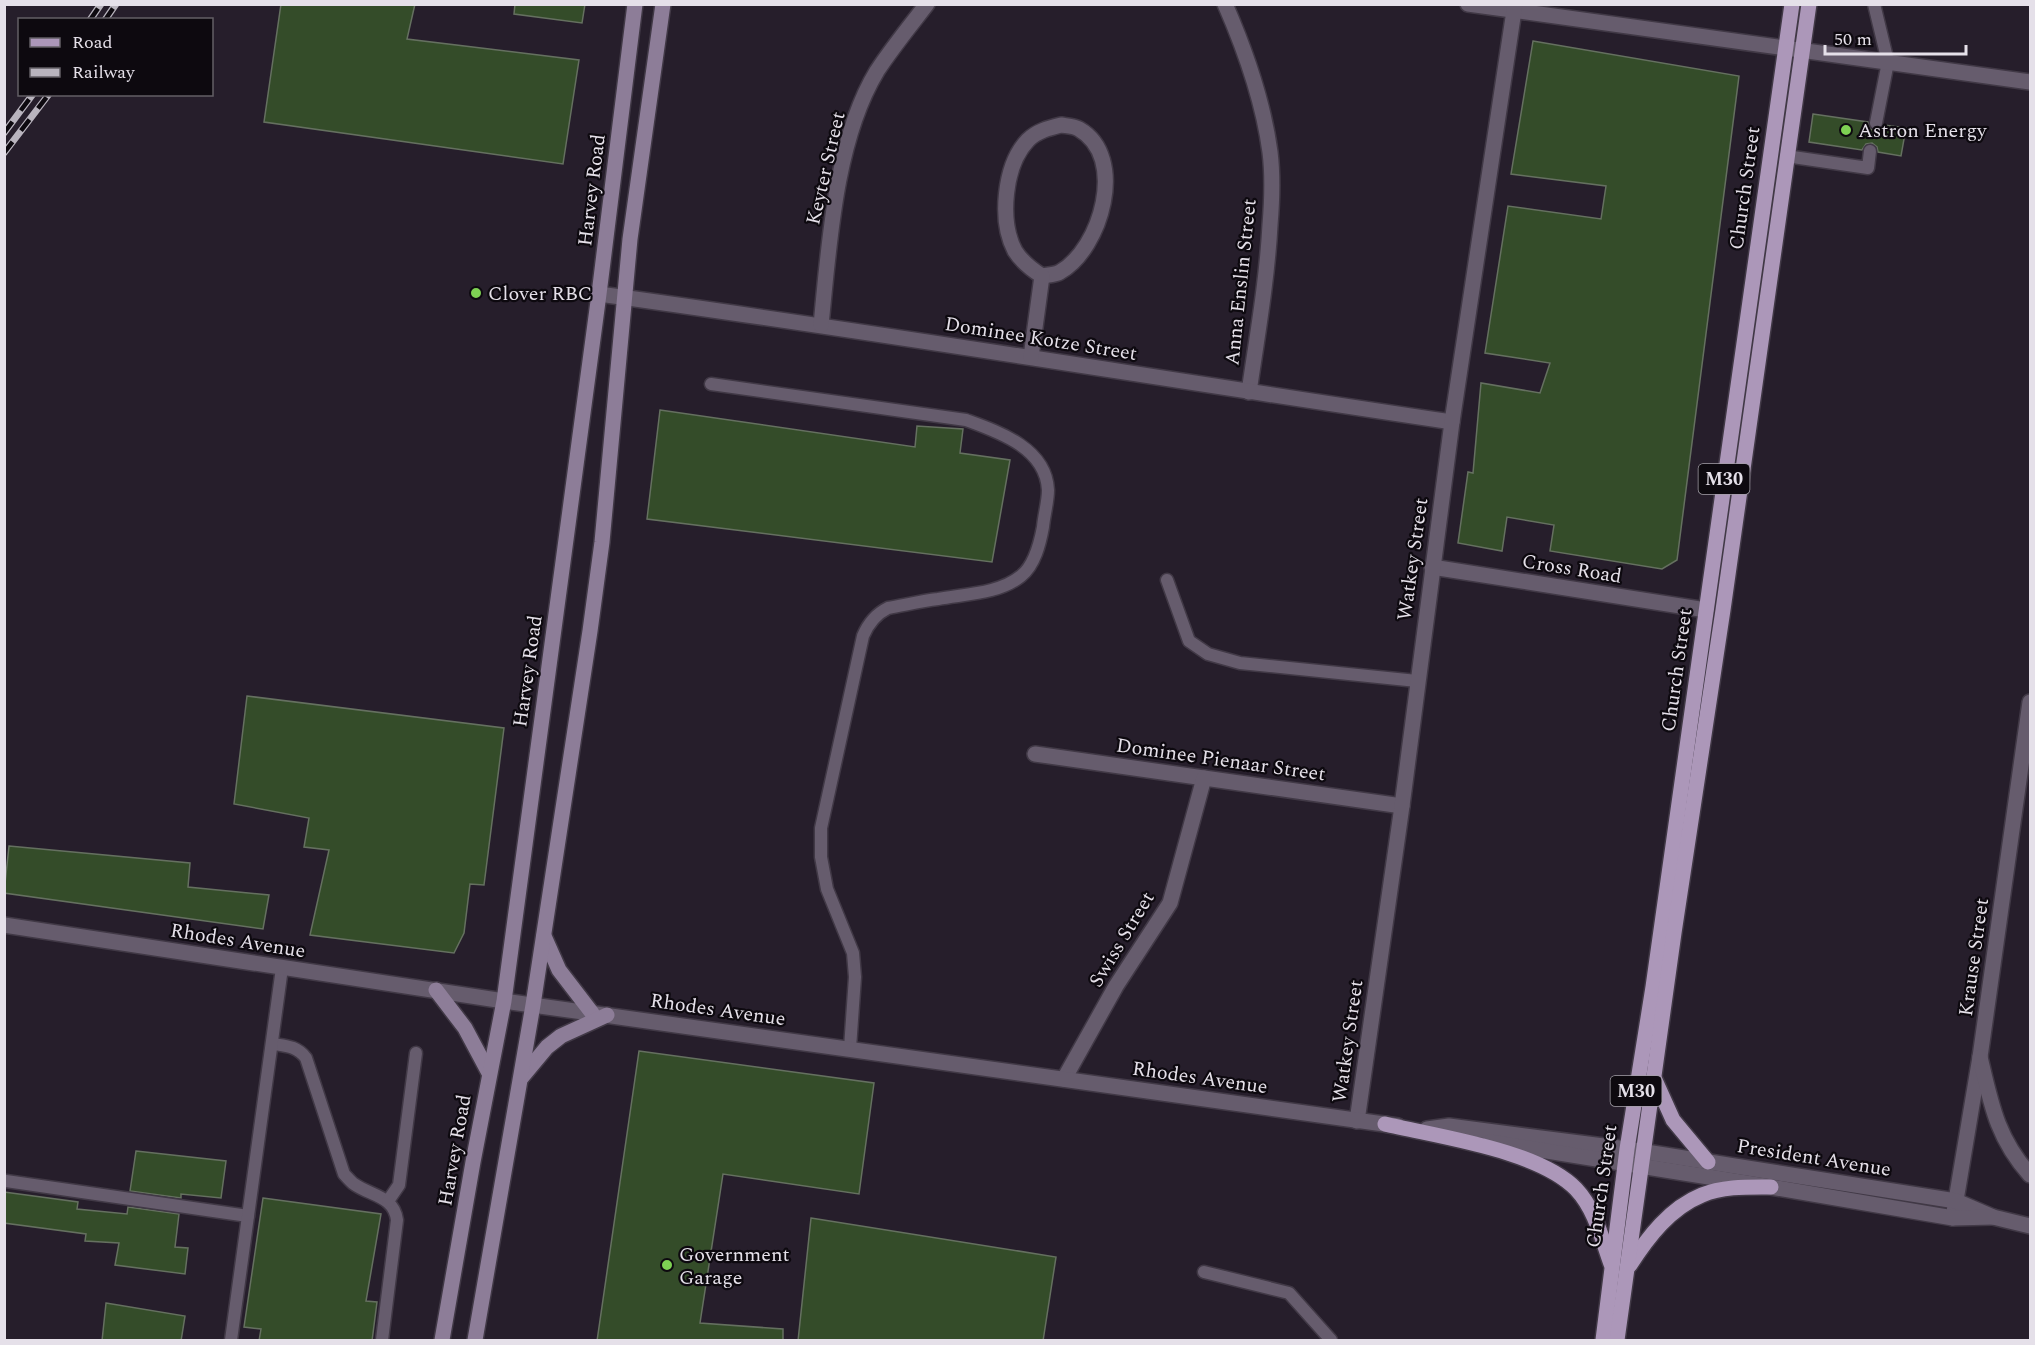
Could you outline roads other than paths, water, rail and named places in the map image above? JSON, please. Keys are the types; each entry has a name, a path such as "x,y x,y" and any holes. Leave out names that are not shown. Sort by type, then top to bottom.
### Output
{"main road":[{"name":"Harvey Road","path":"442,1341 489,1073 504,1001 599,294 635,4"},
{"path":"476,1341 533,1005 590,631 602,542 624,297 639,168 663,4"},
{"name":"Church Street","path":"1617,1341 1626,1156 1653,987 1792,4"},
{"name":"Church Street","path":"1603,1341 1643,1159 1809,4"},
{"path":"520,1080 548,1047 561,1036 600,1014 559,970 544,936"},
{"path":"436,990 465,1028 489,1073"},
{"path":"1655,1080 1673,1120 1708,1162"},
{"path":"1385,1124 1499,1151 1557,1173 1577,1190 1590,1207 1619,1269 1671,1213 1702,1194 1732,1188 1771,1187"}],"street":[{"name":"Keyter Street","path":"821,325 831,231 839,179 850,134 877,72 927,4"},
{"name":"Anna Enslin Street","path":"1225,4 1244,49 1259,95 1270,154 1272,204 1268,262 1248,392"},
{"path":"1468,4 1514,8 1801,51 2031,82"},
{"name":"Watkey Street","path":"1357,1120 1402,806 1452,422 1514,8"},
{"path":"1061,125 1077,128 1089,136 1099,150 1105,170 1105,189 1100,217 1087,246 1073,262 1058,273 1042,276 1028,267 1016,251 1008,233 1007,191 1010,173 1028,141 1043,130 1061,125"},
{"path":"1031,357 1042,276"},
{"name":"Dominee Kotze Street","path":"599,294 821,325 1452,422"},
{"name":"Cross Road","path":"1432,567 1706,610"},
{"name":"Krause Street","path":"1953,1218 1980,1057 2031,702"},
{"name":"Dominee Pienaar Street","path":"1035,754 1402,806"},
{"name":"Swiss Street","path":"1064,1078 1116,986 1170,903 1204,778"},
{"name":"Rhodes Avenue","path":"4,925 504,1001 1427,1129 1449,1136 1626,1156"},
{"path":"1980,1057 2001,1133 2015,1158 2031,1175"},
{"name":"President Avenue","path":"1626,1156 1771,1187 1953,1218 1993,1217"},
{"name":"President Avenue","path":"1643,1159 1708,1162 1956,1201 1993,1217 2031,1226"}],"lane":[{"path":"1874,4 1888,63 1876,123"},
{"path":"1786,156 1868,168 1870,151"},
{"path":"711,384 966,420 1003,433 1027,449 1042,468 1048,489 1041,537 1034,560 1022,576 1003,586 888,608 872,620 863,636 821,828 821,857 827,889 852,953 855,977 850,1048"},
{"path":"1167,580 1189,641 1208,654 1240,663 1417,681"},
{"path":"231,1341 282,968"},
{"path":"273,1044 293,1047 306,1058 344,1174 354,1184 388,1201 396,1211 397,1220 382,1341"},
{"path":"388,1201 399,1185 416,1053"},
{"path":"6,1181 248,1216"},
{"path":"1204,1272 1289,1293 1331,1341"}],"railway":[{"path":"91,18 101,4"},
{"path":"106,18 116,4"},
{"path":"4,133 32,96"},
{"path":"4,153 47,96"}],"place":[{"name":"Astron Energy","path":"1846,130"},
{"name":"Clover RBC","path":"476,293"},
{"name":"Government Garage","path":"667,1265"}]}
